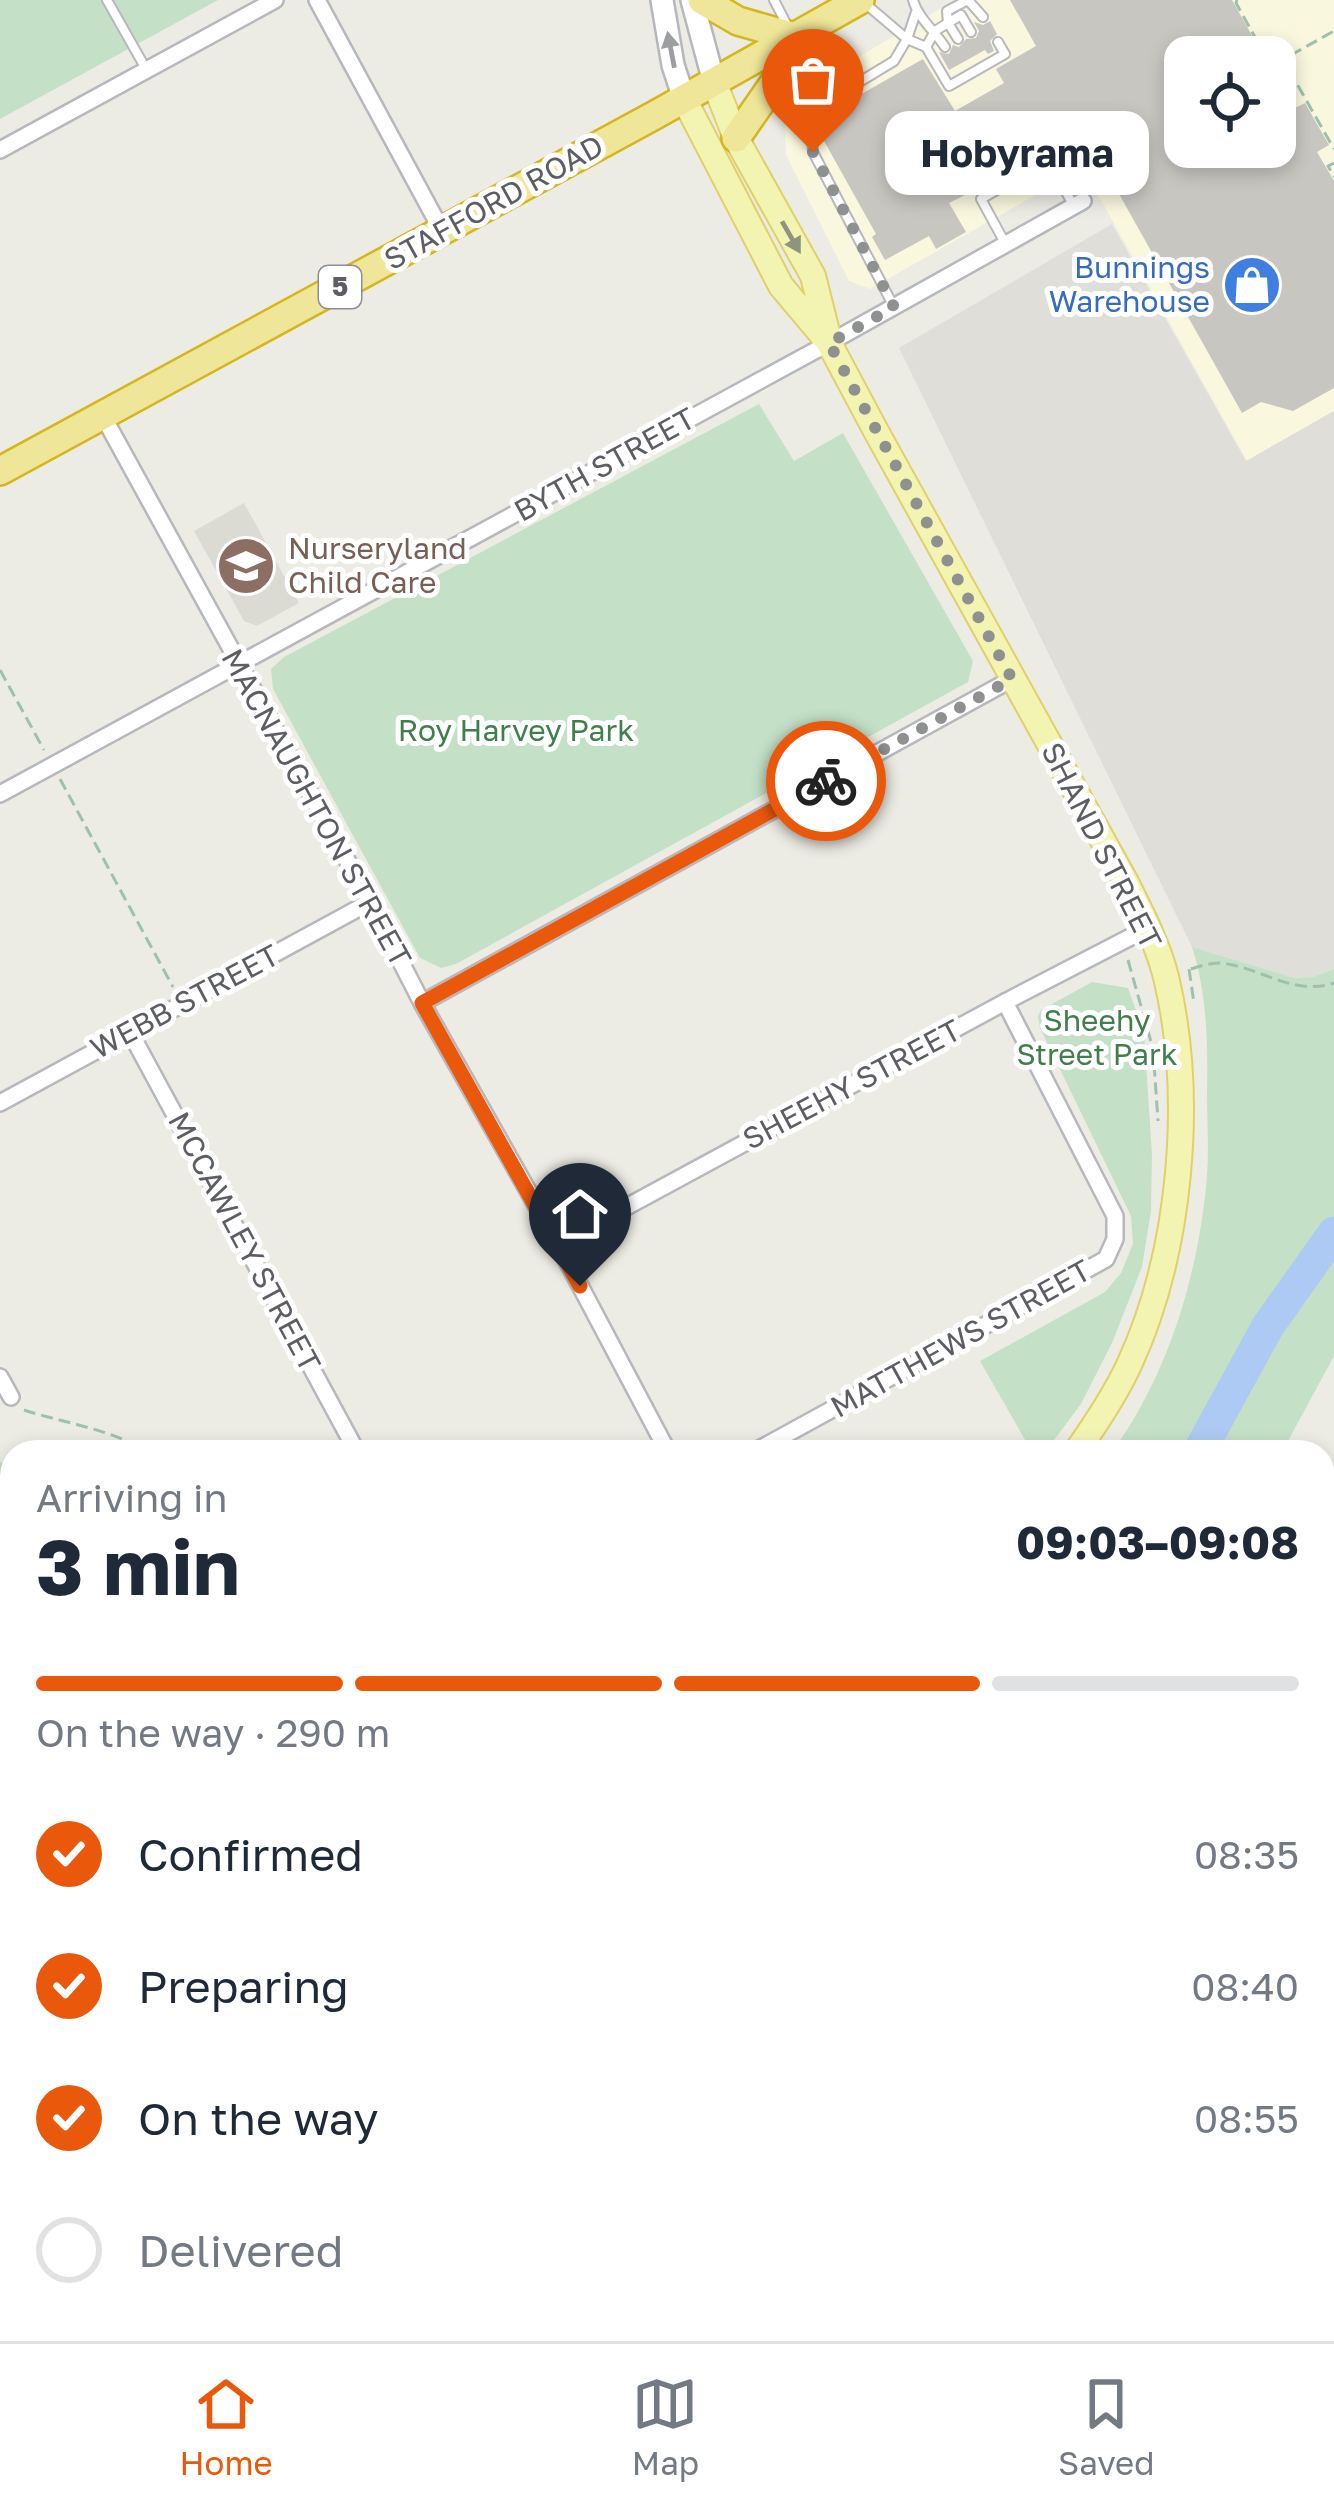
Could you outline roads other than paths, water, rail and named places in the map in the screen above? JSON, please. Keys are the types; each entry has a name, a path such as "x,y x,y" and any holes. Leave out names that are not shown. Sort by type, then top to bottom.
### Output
{"highway":[{"path":"702,0 738,21 794,38 777,79 736,138"},
{"name":"STAFFORD ROAD","path":"0,471 861,0"}],"main road":[{"path":"662,0 684,99"},
{"path":"692,0 714,82"},
{"name":"SHAND STREET","path":"714,82 736,138 813,276 829,343"},
{"name":"SHAND STREET","path":"684,99 781,286 829,343 1127,884 1166,976 1179,1051 1176,1197 1155,1298 1136,1349 1084,1440"}],"street":[{"path":"0,150 275,0"},
{"path":"317,0 442,231"},
{"name":"BYTH STREET","path":"0,794 1078,204"},
{"name":"MACNAUGHTON STREET","path":"103,416 662,1440"},
{"path":"422,1003 1012,679"},
{"name":"WEBB STREET","path":"0,1103 370,902"},
{"name":"SHEEHY STREET","path":"558,1244 1148,928"},
{"name":"MATTHEWS STREET","path":"776,1440 1106,1259 1115,1239 1115,1216 1005,1002"},
{"name":"MCCAWLEY STREET","path":"130,1032 351,1440"},
{"path":"0,1377 11,1397"}],"lane":[{"path":"107,0 146,70"},
{"path":"774,0 794,38"},
{"path":"861,0 907,39 926,47 949,86 1005,54 998,43"},
{"path":"913,0 916,12 945,47"},
{"path":"958,39 947,11 968,0 983,17"},
{"path":"894,307 813,152 811,125 823,104 894,62 916,12"},
{"path":"926,47 935,31 962,15 971,32"},
{"path":"983,51 989,62"},
{"path":"969,59 976,70"},
{"path":"956,66 963,78"},
{"path":"1006,244 981,199 1048,161 1078,204"}],"waterway":[{"path":"1206,1440 1268,1326 1334,1233"}],"place":[{"name":"Hobyrama","path":"813,152"},
{"name":"Bunnings Warehouse","path":"1252,285"},
{"name":"Nurseryland Child Care","path":"246,566"}],"park label":[{"name":"Roy Harvey Park","path":"516,731"},
{"name":"Sheehy Street Park","path":"1097,1038"}]}
